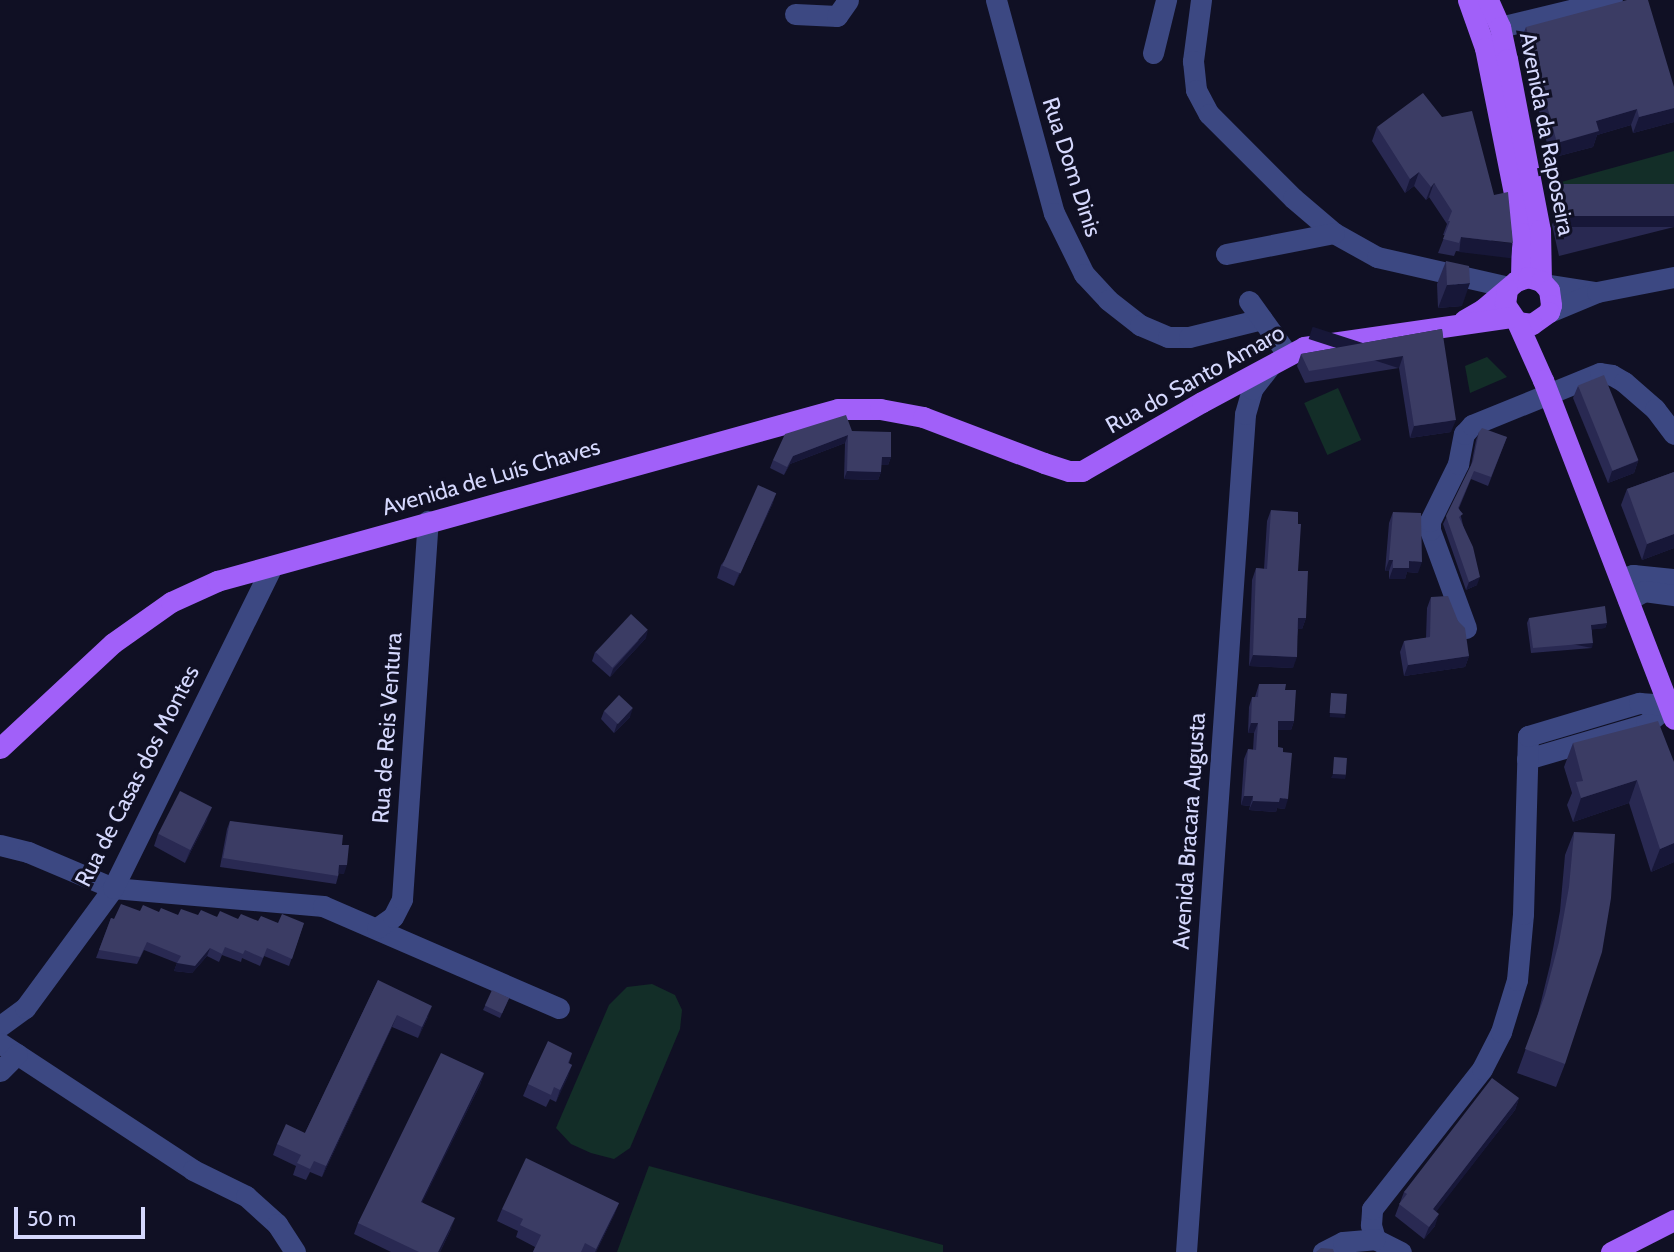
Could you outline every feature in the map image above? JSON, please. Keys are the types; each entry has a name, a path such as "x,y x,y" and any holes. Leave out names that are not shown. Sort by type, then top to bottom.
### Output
{"main road":[{"name":"Avenida da Raposeira","path":"1468,0 1486,48 1520,220 1525,284"},
{"name":"Avenida da Raposeira","path":"1488,0 1500,27 1540,230 1525,284"},
{"path":"1545,386 1542,346 1551,297 1525,284 1505,304 1545,386 1671,712"},
{"name":"Rua do Santo Amaro","path":"1459,323 1525,284"},
{"path":"1514,319 1532,324 1547,314"},
{"name":"Rua do Santo Amaro","path":"1044,463 1069,471 1088,469 1279,360 1323,344 1459,323 1514,319"},
{"name":"Avenida de Luís Chaves","path":"0,748 113,643 171,602 218,581 804,417 838,410 864,409 923,417 1044,463"},
{"path":"1611,1252 1669,1226"}],"street":[{"path":"795,14 837,16 848,0"},
{"name":"Rua Dom Dinis","path":"996,0 1054,213 1084,274 1108,300 1140,325 1168,337 1189,337 1262,319"},
{"path":"1153,53 1166,0"},
{"path":"1201,0 1193,61 1196,90 1209,114 1293,198 1334,233 1386,261 1468,276 1525,284 1632,292 1674,286"},
{"path":"1500,27 1612,0"},
{"path":"1226,254 1334,233"},
{"path":"1547,314 1608,290 1674,277"},
{"path":"1249,301 1262,319 1279,360"},
{"name":"Avenida Bracara Augusta","path":"1186,1252 1245,414 1252,389 1279,360"},
{"path":"1466,628 1430,530 1430,521 1458,464 1464,434 1472,425 1545,386 1593,373 1612,375 1655,409 1674,433"},
{"path":"1202,402 1230,399 1245,414"},
{"name":"Rua de Reis Ventura","path":"377,928 393,916 402,898 428,521"},
{"name":"Rua de Casas dos Montes","path":"0,1026 25,1008 113,888 272,566"},
{"path":"1620,579 1633,575 1674,579"},
{"path":"1628,600 1644,591 1674,595"},
{"path":"1375,1239 1371,1225 1372,1209 1482,1069 1505,1019 1517,979 1523,914 1527,759 1646,723 1671,712"},
{"path":"0,845 28,852 113,888 303,902 323,906 559,1008"},
{"path":"0,1071 8,1048 193,1170 246,1196 277,1224 295,1252"},
{"path":"1324,1252 1343,1242 1375,1239 1401,1252"}],"green space":[{"path":"1674,151 1674,200 1560,224 1554,184"},
{"path":"1487,357 1507,377 1470,393 1465,366"},
{"path":"1338,388 1361,440 1327,455 1304,403"},
{"path":"652,984 675,995 682,1010 680,1029 630,1148 614,1159 591,1153 571,1144 556,1128 609,1005 627,987"},
{"path":"649,1166 943,1245 943,1252 617,1252"}],"building":[{"path":"1627,0 1648,0 1674,87 1674,108 1639,117 1637,109 1596,121 1599,131 1557,143 1526,27"},
{"path":"1423,93 1442,117 1472,111 1494,195 1508,192 1513,243 1461,237 1459,243 1443,239 1452,211 1434,183 1431,187 1419,172 1410,179 1377,127"},
{"path":"1553,184 1674,184 1674,216 1553,216"},
{"path":"1446,261 1469,266 1470,283 1447,285"},
{"path":"1442,329 1456,420 1414,426 1403,356 1309,371 1301,354"},
{"path":"1604,375 1638,460 1613,471 1578,385"},
{"path":"846,415 852,431 891,432 891,457 882,457 881,472 847,471 848,435 793,456 787,467 773,460 785,434"},
{"path":"1482,428 1507,437 1491,477 1474,471 1458,508 1463,514 1459,517 1473,547 1480,577 1469,582 1446,516 1473,461"},
{"path":"1674,472 1674,534 1647,544 1627,489"},
{"path":"758,485 776,493 740,574 722,565"},
{"path":"1271,510 1298,512 1298,524 1301,524 1298,571 1308,571 1306,618 1298,618 1297,657 1253,655 1256,568 1267,569"},
{"path":"1393,512 1421,513 1422,562 1409,561 1409,568 1393,568 1393,560 1389,560"},
{"path":"1448,596 1458,621 1465,628 1469,656 1408,665 1404,641 1430,637 1431,597"},
{"path":"1605,606 1607,623 1591,625 1593,643 1533,648 1529,618"},
{"path":"631,614 648,630 612,668 596,652"},
{"path":"1259,684 1286,684 1285,690 1296,690 1294,721 1278,721 1278,747 1283,748 1283,752 1292,753 1288,799 1280,798 1279,802 1253,801 1253,796 1244,796 1248,749 1256,750 1258,723 1251,723 1252,697 1258,697"},
{"path":"1331,693 1347,694 1346,714 1330,713"},
{"path":"619,695 633,708 618,724 604,711"},
{"path":"1658,721 1674,762 1674,843 1660,849 1637,780 1581,798 1576,782 1583,781 1573,743"},
{"path":"1334,757 1347,758 1346,775 1333,774"},
{"path":"180,791 212,807 190,850 158,834"},
{"path":"230,821 343,835 342,845 349,845 347,865 339,865 338,876 223,858"},
{"path":"1574,832 1615,834 1611,898 1602,952 1565,1064 1525,1049 1545,995 1559,942 1569,887"},
{"path":"121,904 140,911 143,905 159,912 161,908 178,915 181,909 198,915 201,910 217,917 220,911 238,919 241,914 258,921 261,916 278,923 282,914 304,923 292,959 267,948 263,958 245,950 243,954 225,947 222,954 210,948 195,966 177,963 181,956 147,942 140,957 99,950 111,918 114,919"},
{"path":"378,980 432,1006 422,1027 397,1015 326,1166 314,1161 310,1169 297,1163 301,1155 277,1144 286,1124 305,1133"},
{"path":"492,990 509,998 502,1013 485,1005"},
{"path":"548,1041 572,1053 568,1063 572,1065 560,1090 554,1087 551,1095 528,1084"},
{"path":"441,1053 484,1073 421,1202 455,1218 438,1252 419,1252 358,1223"},
{"path":"1492,1078 1519,1098 1433,1209 1439,1214 1429,1227 1399,1204 1407,1194 1404,1192"},
{"path":"526,1158 619,1203 596,1249 585,1243 581,1252 533,1252 541,1235 520,1225 523,1219 502,1209"},
{"path":"1321,1248 1333,1249 1334,1252 1316,1252"}]}
